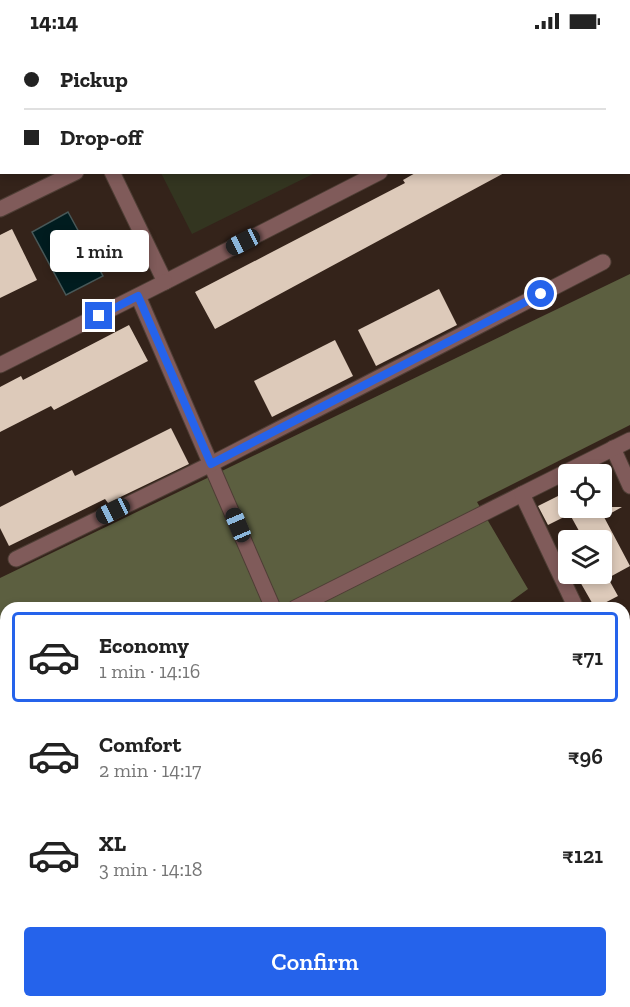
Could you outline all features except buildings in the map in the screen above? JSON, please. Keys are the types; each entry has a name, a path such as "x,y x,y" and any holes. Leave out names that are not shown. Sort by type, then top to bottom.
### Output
{"street":[{"path":"0,209 72,174"},
{"path":"113,174 165,282"},
{"path":"0,365 376,174"},
{"path":"16,559 211,464 603,262"},
{"path":"138,296 270,602"},
{"path":"307,602 630,440"},
{"path":"614,448 630,486"},
{"path":"522,494 573,602"}],"green space":[{"path":"162,174 313,174 192,234"},
{"path":"630,274 630,425 477,502 528,589 510,602 0,602 0,578"}],"water":[{"path":"68,212 103,276 66,295 32,232"}],"route":[{"path":"99,316 138,296 211,464 541,294"}]}
